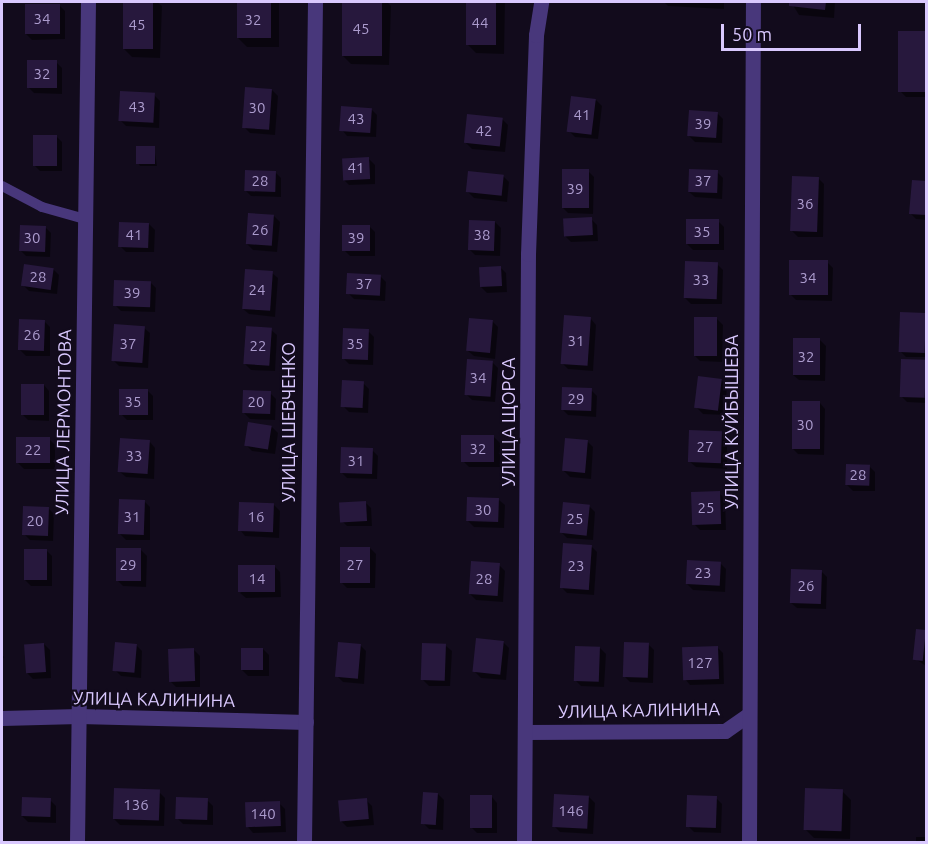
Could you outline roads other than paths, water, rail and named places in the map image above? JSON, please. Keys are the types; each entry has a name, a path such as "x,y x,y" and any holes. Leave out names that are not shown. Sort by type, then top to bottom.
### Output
{"street":[{"name":"УЛИЦА ЛЕРМОНТОВА","path":"77,843 88,2"},
{"name":"УЛИЦА ШЕВЧЕНКО","path":"304,843 310,174 315,2"},
{"name":"УЛИЦА ЩОРСА","path":"524,843 528,254 536,35 542,2"},
{"name":"УЛИЦА КУЙБЫШЕВА","path":"749,843 753,2"},
{"name":"УЛИЦА КАЛИНИНА","path":"525,732 725,731 749,714"},
{"name":"УЛИЦА КАЛИНИНА","path":"2,718 79,716 306,722"}],"lane":[{"path":"2,186 42,207 84,219"}]}
